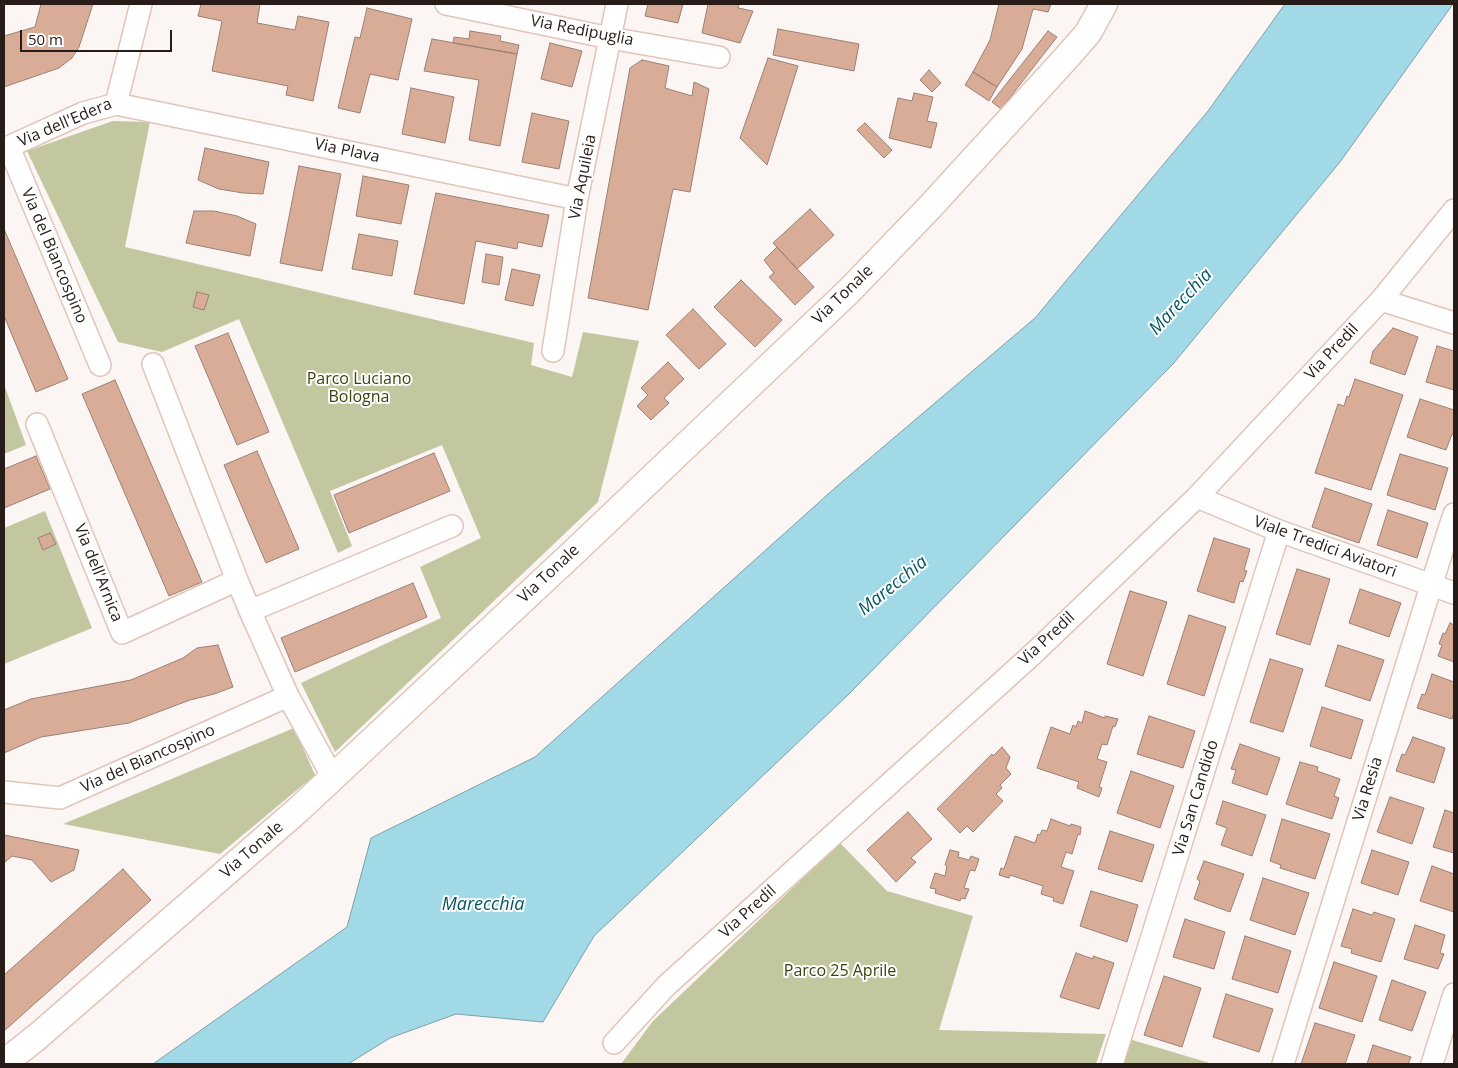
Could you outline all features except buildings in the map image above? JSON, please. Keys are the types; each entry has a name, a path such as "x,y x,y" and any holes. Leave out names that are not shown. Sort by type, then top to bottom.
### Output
{"street":[{"name":"Via dell'Edera","path":"6,148 83,114 116,104 141,4"},
{"name":"Via Redipuglia","path":"446,4 610,38 719,57"},
{"name":"Via Aquileia","path":"553,351 577,199 618,4"},
{"name":"Via Tonale","path":"1067,56 1084,16 1085,4"},
{"name":"Via Tonale","path":"4,1063 52,1024 299,808 849,291 930,207 1088,33 1104,4"},
{"name":"Via Plava","path":"116,104 577,199"},
{"name":"Via del Biancospino","path":"6,148 100,365"},
{"name":"Via Predil","path":"614,1043 666,986 1034,653 1197,497 1380,300 1454,210"},
{"path":"1380,300 1454,324"},
{"path":"152,364 250,611 288,696 332,776"},
{"name":"Via dell'Arnica","path":"37,424 122,633 237,580"},
{"name":"Viale Tredici Aviatori","path":"1197,497 1279,531 1454,593"},
{"name":"Via Resia","path":"1283,1064 1430,586 1454,514"},
{"path":"250,611 452,526"},
{"name":"Via San Candido","path":"1112,1064 1279,531"},
{"name":"Via del Biancospino","path":"4,792 60,798 288,696"},
{"path":"1432,1064 1454,994"}],"green space":[{"name":"Parco Luciano Bologna","path":"113,121 150,122 125,247 534,343 531,365 572,377 583,332 639,341 598,502 335,752 301,683 441,618 420,567 481,538 442,445 330,491 352,546 338,553 239,319 162,352 118,342 27,151"},
{"path":"4,384 26,445 4,454"},
{"path":"45,511 92,628 4,664 4,528"},
{"path":"294,728 315,775 220,854 63,824"},
{"name":"Parco 25 Aprile","path":"840,843 887,891 973,916 939,1030 1106,1034 1096,1064 621,1064 653,1021"},
{"path":"1129,1039 1213,1064 1122,1064"}],"water":[{"name":"Marecchia","path":"1285,4 1453,4 1340,162 1173,364 850,693 594,936 543,1022 456,1014 390,1038 348,1064 153,1064 347,927 371,838 535,757 836,487 1035,318 1208,111"}]}
